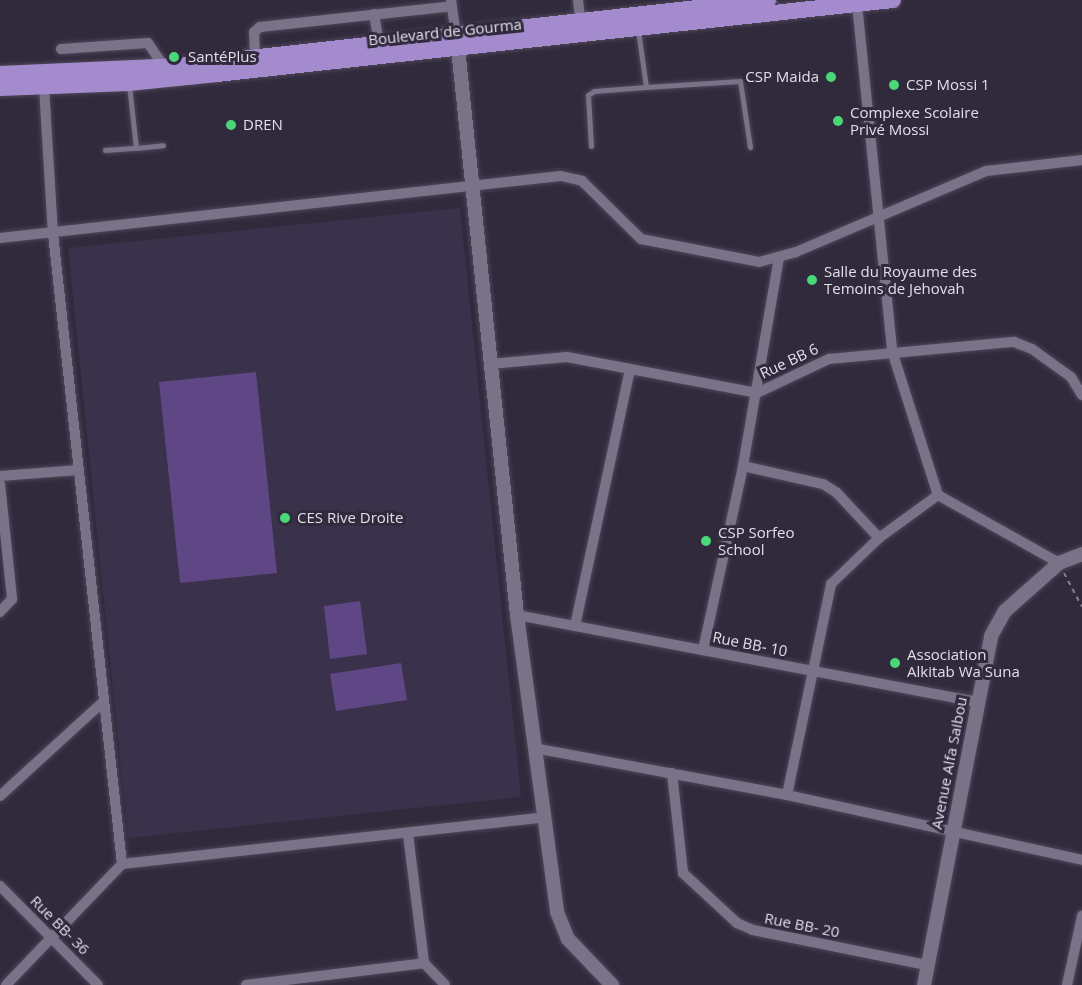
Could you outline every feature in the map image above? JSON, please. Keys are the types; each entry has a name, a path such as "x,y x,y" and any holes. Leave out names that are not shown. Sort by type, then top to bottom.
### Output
{"highway":[{"name":"Boulevard de Gourma","path":"0,88 129,83 457,41 580,20 768,0"},
{"name":"Boulevard de Gourma","path":"0,74 164,67 379,43 457,41 638,29 893,0"}],"street":[{"path":"578,0 580,20"},
{"path":"255,58 254,32 261,27 375,15 451,3 474,186 490,364 517,615 542,818 561,926 568,939 612,985"},
{"path":"857,4 892,351 938,495 1059,562"},
{"path":"375,15 379,43"},
{"path":"61,49 148,44 164,67"},
{"path":"44,87 53,234 122,864"},
{"path":"0,238 572,176 582,181 641,239 759,262 779,257 986,171 1082,160"},
{"path":"703,650 743,466 779,257"},
{"name":"Rue BB 6","path":"490,364 567,357 757,393 823,361 892,351 1014,342 1032,348 1071,377 1082,395"},
{"path":"575,626 630,369"},
{"path":"743,466 823,484 836,492 879,538"},
{"path":"0,476 79,470"},
{"path":"0,484 12,599 0,612"},
{"path":"787,795 831,584 879,538 938,495"},
{"name":"Avenue Alfa Saibou","path":"924,985 978,702 996,623 1059,562 1082,554"},
{"name":"Rue BB- 10","path":"517,615 978,702"},
{"path":"0,796 104,701"},
{"path":"534,748 787,795 1082,860"},
{"name":"Rue BB- 20","path":"672,773 684,873 737,922 753,930 927,965"},
{"path":"6,985 122,864 542,818"},
{"path":"408,834 424,963 445,985"},
{"name":"Rue BB- 36","path":"0,886 98,985"},
{"path":"1067,985 1082,916"},
{"path":"246,985 424,963"}],"lane":[{"path":"638,29 646,87"},
{"path":"591,146 588,95 594,91 740,81 750,147"},
{"path":"129,83 135,148"},
{"path":"105,150 164,145"}],"path":[{"path":"1059,562 1082,607"}],"shaded area":[{"path":"460,208 521,797 128,838 68,248"},
{"path":"256,372 277,573 180,583 159,382"},
{"path":"360,601 367,654 330,659 324,606"},
{"path":"401,663 407,700 336,711 330,674"}],"place":[{"name":"SantéPlus","path":"174,57"},
{"name":"CSP Maida","path":"831,77"},
{"name":"CSP Mossi 1","path":"894,85"},
{"name":"Complexe Scolaire Privé Mossi","path":"838,121"},
{"name":"DREN","path":"231,125"},
{"name":"Salle du Royaume des Temoins de Jehovah","path":"812,280"},
{"name":"CES Rive Droite","path":"285,518"},
{"name":"CSP Sorfeo School","path":"706,541"},
{"name":"Association Alkitab Wa Suna","path":"895,663"}]}
